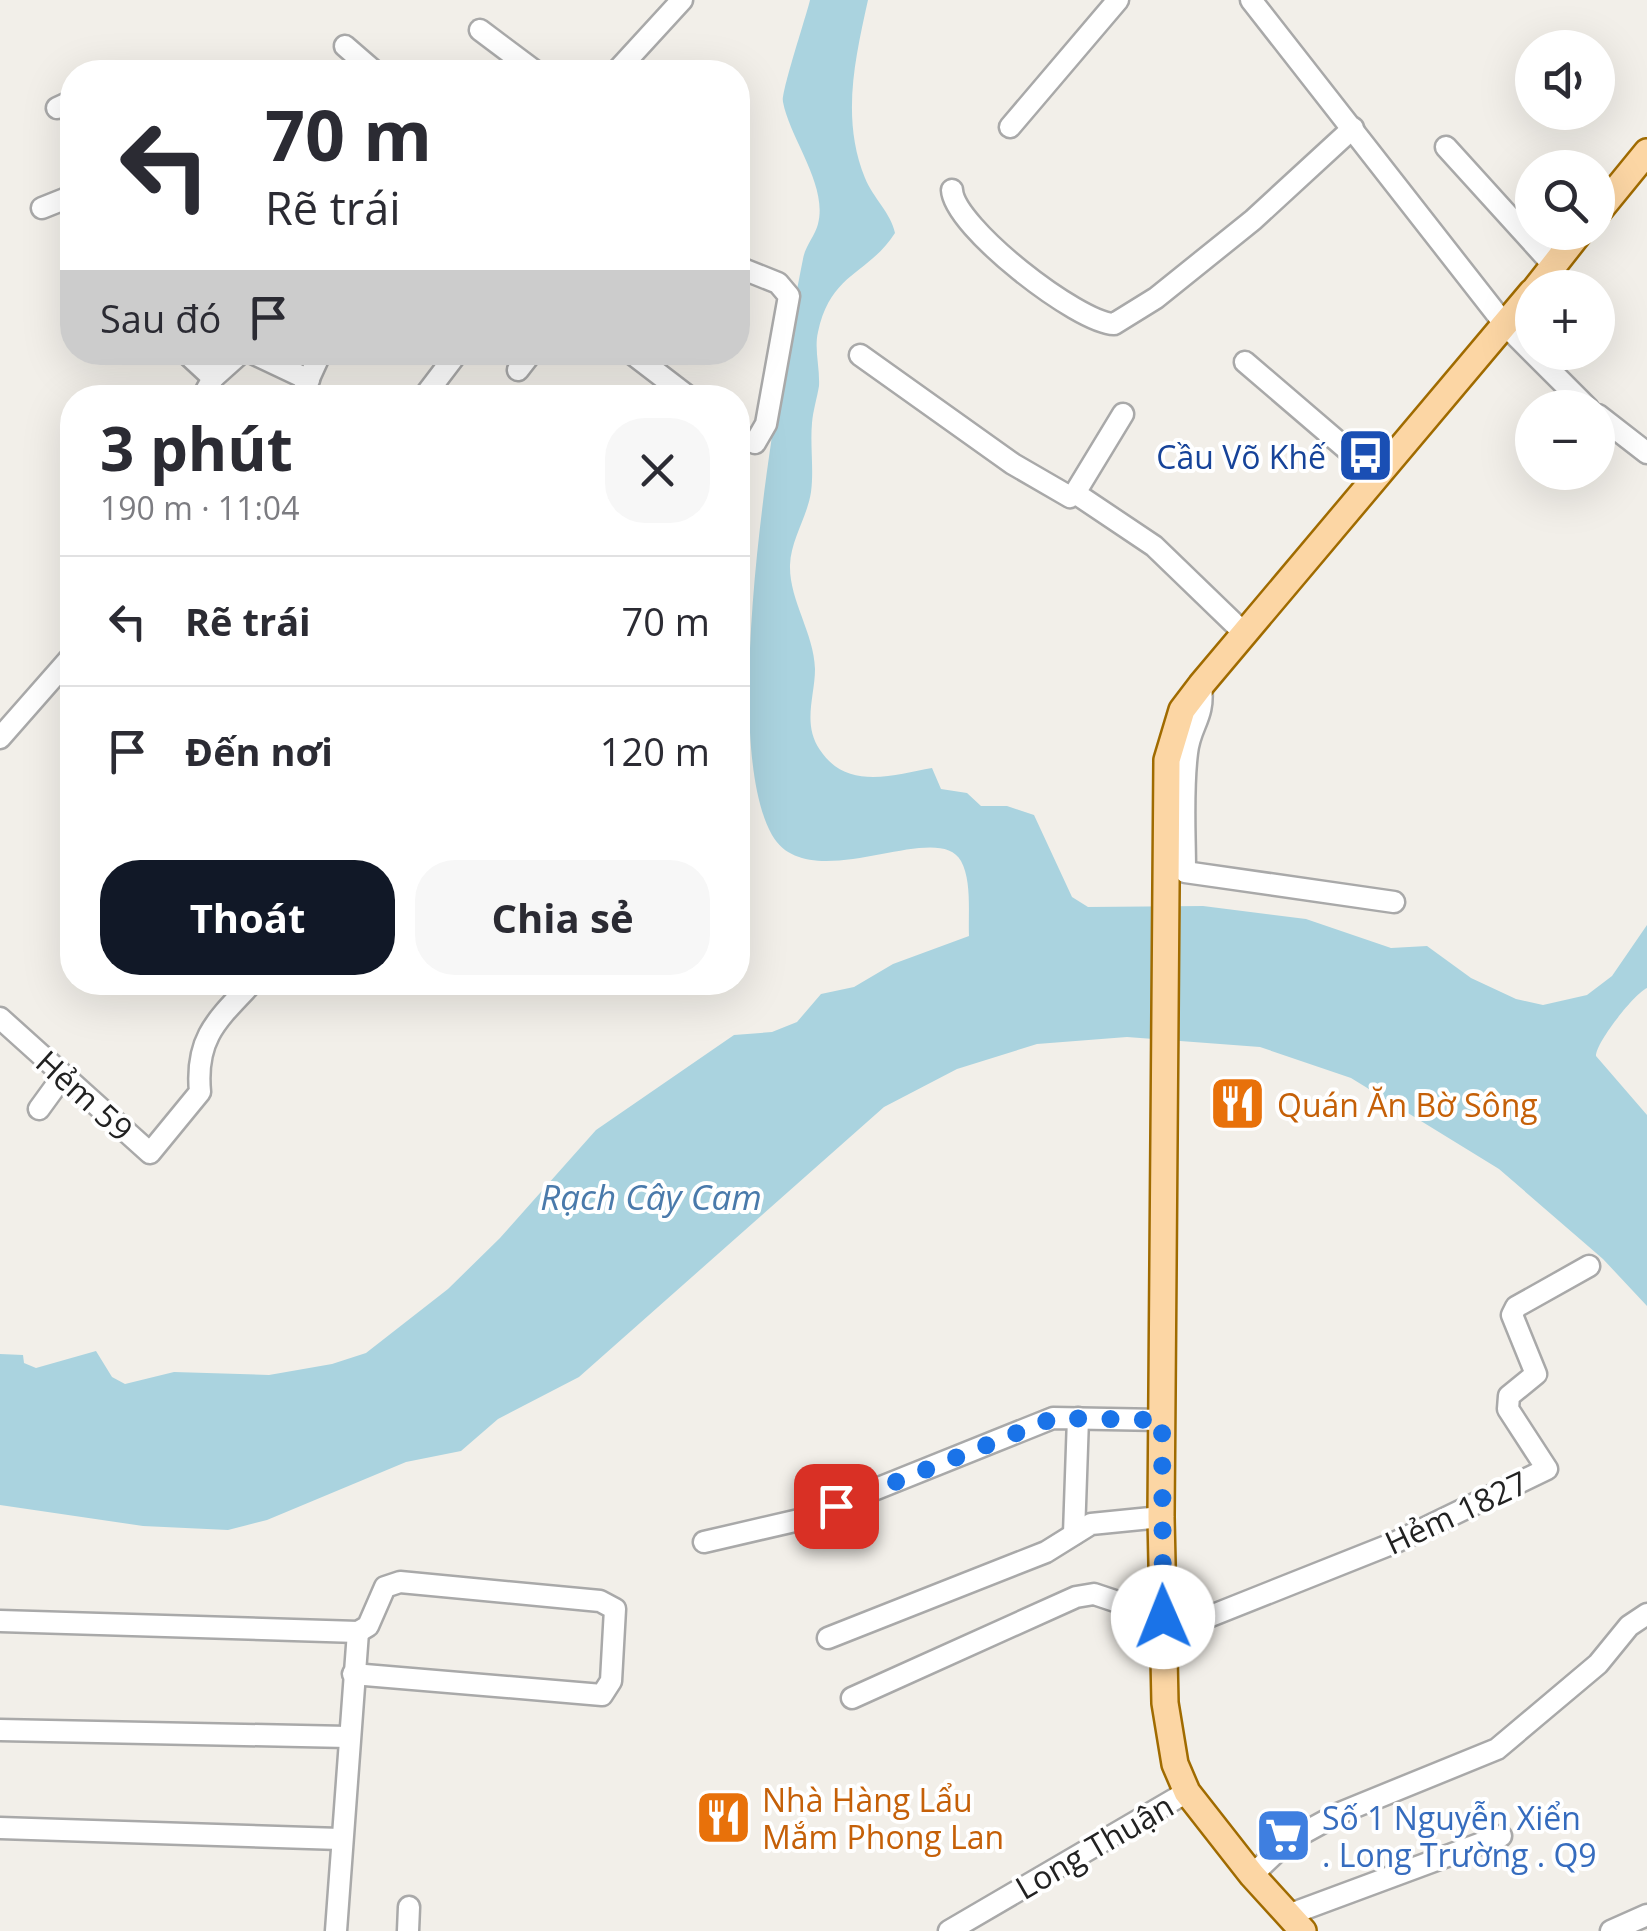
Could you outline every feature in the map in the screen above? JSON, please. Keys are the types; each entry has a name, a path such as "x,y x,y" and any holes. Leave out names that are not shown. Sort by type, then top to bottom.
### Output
{"main road":[{"path":"1615,191 1647,152"},
{"path":"1549,270 1565,250"},
{"path":"1296,1923 1252,1875 1187,1792 1176,1764 1165,1703 1161,1517 1166,760 1182,710 1201,685 1515,314"}],"street":[{"path":"627,60 682,0"},
{"path":"1010,128 1118,0"},
{"path":"1251,0 1506,326 1570,390"},
{"path":"480,30 520,60"},
{"path":"345,46 361,60"},
{"path":"952,190 962,218 1026,273 1090,319 1114,324 1156,298 1252,220 1354,128"},
{"path":"1446,147 1553,265"},
{"path":"42,208 60,201"},
{"path":"750,272 778,283 788,296 766,424 755,443"},
{"path":"860,355 1013,464 1070,497 1123,414"},
{"path":"1246,362 1378,476"},
{"path":"200,365 214,378"},
{"path":"210,385 228,365"},
{"path":"269,365 298,385"},
{"path":"518,370 522,365"},
{"path":"653,365 675,385"},
{"path":"1615,428 1647,453"},
{"path":"1076,493 1154,546 1243,632"},
{"path":"0,738 60,670"},
{"path":"1201,685 1204,708 1187,746 1185,872 1394,902"},
{"name":"Hẻm 59","path":"0,1018 150,1154 200,1092 199,1053 204,1038 242,995"},
{"path":"39,1109 62,1076"},
{"name":"Hẻm 1827","path":"1163,1626 1394,1543 1547,1469 1508,1409 1508,1396 1536,1374 1512,1315 1516,1307 1589,1266"},
{"path":"704,1542 799,1520 1054,1418 1162,1420"},
{"path":"1074,1534 1078,1418"},
{"path":"828,1638 1046,1552 1090,1524 1161,1517"},
{"path":"0,1621 358,1632 368,1626 385,1587 400,1582 600,1601 615,1609 612,1681 602,1694 353,1674"},
{"path":"852,1698 1076,1597 1094,1594 1163,1626"},
{"path":"1252,1875 1287,1842 1340,1813 1497,1749 1598,1664 1629,1626 1647,1614"},
{"path":"336,1931 358,1632"},
{"path":"0,1730 348,1737"},
{"name":"Long Thuận","path":"949,1931 1187,1792"},
{"path":"0,1828 340,1838"},
{"path":"1296,1923 1501,1836"},
{"path":"408,1931 409,1908"},
{"path":"1611,1931 1647,1914"}],"water":[{"name":"Rạch Cây Cam","path":"810,0 868,0 855,67 854,134 865,178 895,233 832,297 817,338 819,386 812,423 811,492 790,565 793,591 814,656 811,720 820,750 831,763 857,776 887,776 932,768 941,789 967,793 981,806 1007,806 1034,815 1072,897 1088,907 1203,906 1306,919 1391,948 1427,946 1471,978 1516,999 1543,1005 1587,995 1612,976 1647,925 1647,988 1617,1019 1596,1056 1647,1115 1647,1306 1603,1259 1499,1169 1351,1078 1260,1047 1127,1037 1037,1044 957,1069 884,1107 579,1377 498,1419 461,1451 406,1462 267,1520 228,1530 143,1526 0,1505 0,1354 23,1355 24,1363 36,1368 96,1351 112,1377 125,1384 174,1372 269,1375 332,1364 366,1353 448,1289 500,1238 596,1130 734,1035 772,1032 797,1022 821,994 854,987 893,964 969,936 967,878 961,861 948,850 927,848 842,860 814,860 790,853 772,835 756,786 750,729 750,640 757,554 792,314 804,254 817,228 820,209 813,178 783,102"}],"place":[{"name":"Cầu Võ Khế","path":"1365,456"},
{"name":"Quán Ăn Bờ Sông","path":"1238,1104"},
{"name":"Nhà Hàng Lẩu Mắm Phong Lan","path":"723,1817"},
{"name":"Số 1 Nguyễn Xiển . Long Trường . Q9","path":"1283,1835"}],"route":[{"path":"836,1506 1054,1418 1162,1420 1163,1617"}]}
